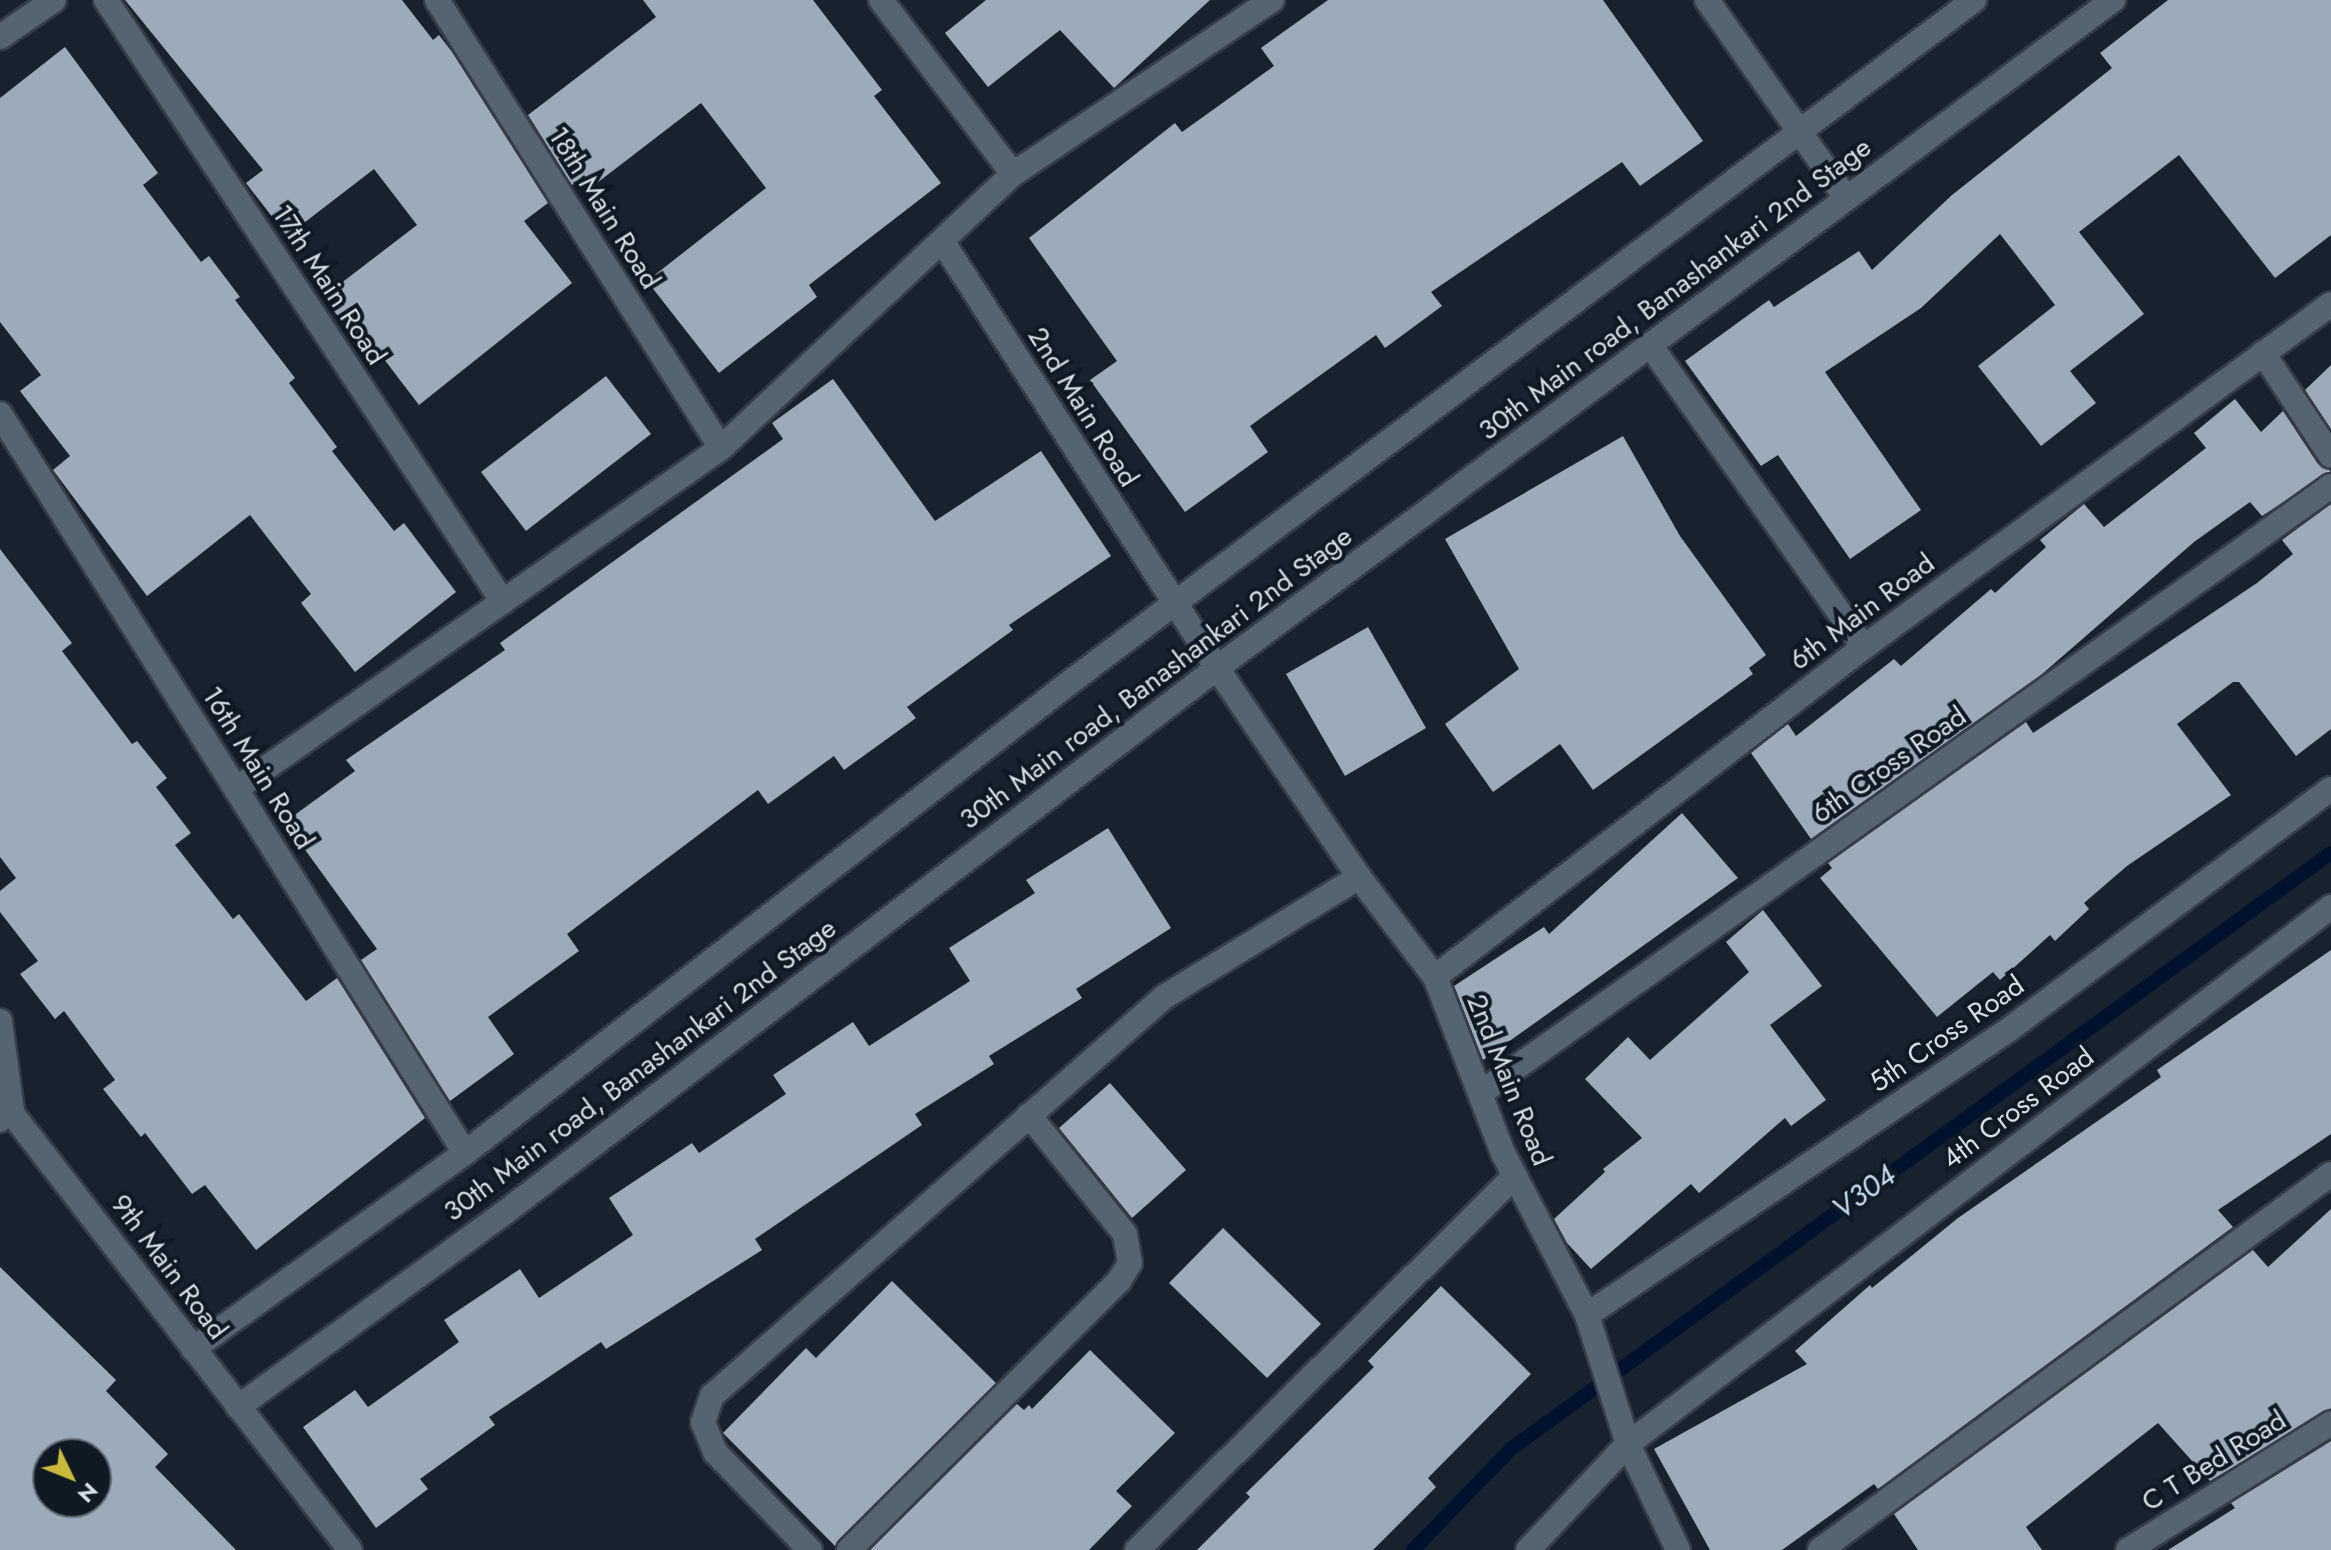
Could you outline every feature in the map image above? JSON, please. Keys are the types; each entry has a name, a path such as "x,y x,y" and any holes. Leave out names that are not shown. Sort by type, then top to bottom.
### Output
{"street":[{"path":"0,37 54,0"},
{"name":"17th Main Road","path":"106,0 503,602"},
{"name":"18th Main Road","path":"437,0 721,448"},
{"path":"881,0 1013,174"},
{"path":"1707,0 1846,198"},
{"name":"30th Main road, Banashankari 2nd Stage","path":"193,1349 465,1153 1174,605 1798,129 1974,0"},
{"name":"30th Main road, Banashankari 2nd Stage","path":"238,1407 504,1213 1217,668 2113,0"},
{"path":"236,789 721,448 1013,174 1261,3"},
{"name":"2nd Main Road","path":"942,241 1174,605 1359,877 1435,977 1514,1177 1587,1315 1628,1444 1678,1550"},
{"name":"6th Main Road","path":"1435,977 1864,647 2331,304"},
{"path":"1650,345 1864,647"},
{"path":"2263,353 2331,456"},
{"name":"16th Main Road","path":"0,414 465,1153"},
{"name":"6th Cross Road","path":"1482,1092 2331,486"},
{"name":"5th Cross Road","path":"1587,1315 2007,1031 2331,789"},
{"path":"810,1550 715,1452 703,1422 712,1396 1164,997 1359,877"},
{"name":"4th Cross Road","path":"1528,1550 1628,1444 2331,907"},
{"path":"0,1021 4,1110"},
{"name":"9th Main Road","path":"4,1110 350,1550"},
{"path":"849,1550 1119,1281 1130,1263 1125,1234 1029,1115"},
{"path":"1820,1550 2331,1174"},
{"path":"1137,1550 1514,1177"},
{"name":"C T Bed Road","path":"2128,1550 2331,1423"}],"building":[{"path":"125,0 402,0 433,40 439,35 452,52 548,203 524,221 572,283 419,405 374,346 366,352 323,297 417,225 374,169 287,236 246,183 263,170"},
{"path":"643,0 813,0 882,90 874,96 941,183 809,285 817,297 719,373 647,281 766,188 701,103 593,186 584,175 572,185 528,115 656,17"},
{"path":"986,0 1210,0 1114,88 1060,30 988,87 945,33"},
{"path":"1328,0 1603,0 1703,141 1640,186 1622,162 1431,292 1442,306 1385,348 1376,335 1250,426 1268,452 1185,512 1090,380 1117,361 1029,238 1175,123 1182,132 1274,66 1261,48"},
{"path":"2168,0 2331,0 2331,235 2275,278 2179,155 2079,232 2144,314 2070,371 2096,403 2041,446 1978,366 2055,305 2000,234 1921,308 1825,372 1921,510 1850,559 1778,455 1761,466 1685,361 1769,300 1774,307 1859,251 1872,270 1952,195 2112,68 2100,53"},
{"path":"65,47 158,173 143,185 201,262 209,256 240,297 235,300 295,378 289,383 337,447 332,451 394,531 404,523 456,592 355,672 301,603 311,594 250,515 147,596 53,470 70,456 20,391 41,375 0,322 0,98"},
{"path":"2331,365 2331,429 2305,390"},
{"path":"606,376 651,434 526,531 481,472"},
{"path":"833,379 935,521 1041,451 1111,556 1009,625 1013,630 907,707 916,718 844,770 834,756 768,804 758,790 567,934 579,951 488,1017 514,1054 450,1101 361,960 377,949 285,822 355,771 346,760 505,650 500,643 783,439 772,423"},
{"path":"2235,399 2261,432 2283,411 2318,464 2331,471 2262,516 2250,502 2194,542 2041,675 1811,839 1751,753 1788,724 1796,736 1894,659 1901,666 1991,589 1995,593 2046,547 2040,540 2084,504 2104,527 2206,448 2194,433"},
{"path":"1623,436 1680,536 1766,655 1749,668 1753,674 1593,790 1560,744 1493,792 1445,724 1519,669 1445,539"},
{"path":"2331,504 2331,729 2296,756 2239,682 2233,682 2177,724 2231,795 2127,866 2084,903 2089,909 2055,941 2050,935 2000,980 1993,972 1937,1017 1820,878 1832,868 1828,863 2026,722 2033,733 2257,583 2293,554 2282,540"},
{"path":"0,549 72,643 62,651 132,744 137,741 167,778 156,787 191,833 175,845 233,919 239,914 306,1001 337,978 425,1118 256,1250 205,1185 192,1194 145,1133 141,1137 103,1089 115,1080 64,1011 55,1019 20,974 38,961 0,912 0,891 16,878 0,857"},
{"path":"1368,627 1426,728 1345,776 1286,674"},
{"path":"1682,813 1738,878 1483,1060 1454,986 1544,927 1549,934"},
{"path":"1108,828 1171,928 1076,989 1082,998 989,1056 994,1064 915,1114 922,1125 755,1239 762,1250 606,1349 601,1342 489,1417 495,1425 420,1479 428,1489 376,1528 303,1427 355,1390 368,1407 459,1342 444,1320 520,1269 539,1298 633,1235 609,1198 692,1143 699,1153 786,1094 773,1075 853,1022 869,1046 970,981 949,948 1035,893 1026,880"},
{"path":"1763,910 1822,986 1770,1025 1826,1100 1791,1126 1785,1118 1699,1193 1691,1184 1591,1269 1567,1243 1554,1219 1605,1172 1603,1169 1642,1138 1585,1079 1628,1037 1650,1060 1749,972 1726,942"},
{"path":"2331,950 2331,1134 2218,1210 2233,1227 1878,1489 1874,1484 1782,1550 1710,1550 1654,1449 1807,1364 1795,1351 1870,1285 1872,1288 1958,1218 2161,1077 2157,1070"},
{"path":"1110,1083 1186,1170 1132,1218 1059,1128"},
{"path":"2331,1209 2331,1408 2210,1481 2158,1423 2026,1527 2042,1550 1918,1550 1894,1514 2253,1250 2268,1267"},
{"path":"1223,1228 1321,1324 1267,1378 1169,1283"},
{"path":"0,1267 116,1380 106,1391 168,1454 155,1467 236,1550 0,1550"},
{"path":"892,1281 996,1383 835,1546 723,1433 806,1348 816,1358"},
{"path":"1441,1286 1531,1374 1428,1478 1436,1487 1373,1550 1197,1550 1250,1497 1246,1493 1374,1367 1368,1361"},
{"path":"1090,1350 1175,1433 1116,1491 1132,1506 1089,1550 870,1550 1017,1404 1024,1410 1029,1405 1032,1409"},
{"path":"2331,1441 2331,1550 2168,1550 2235,1508 2231,1503"}],"waterway":[{"name":"V304","path":"1413,1550 1512,1448 2331,853"}]}
